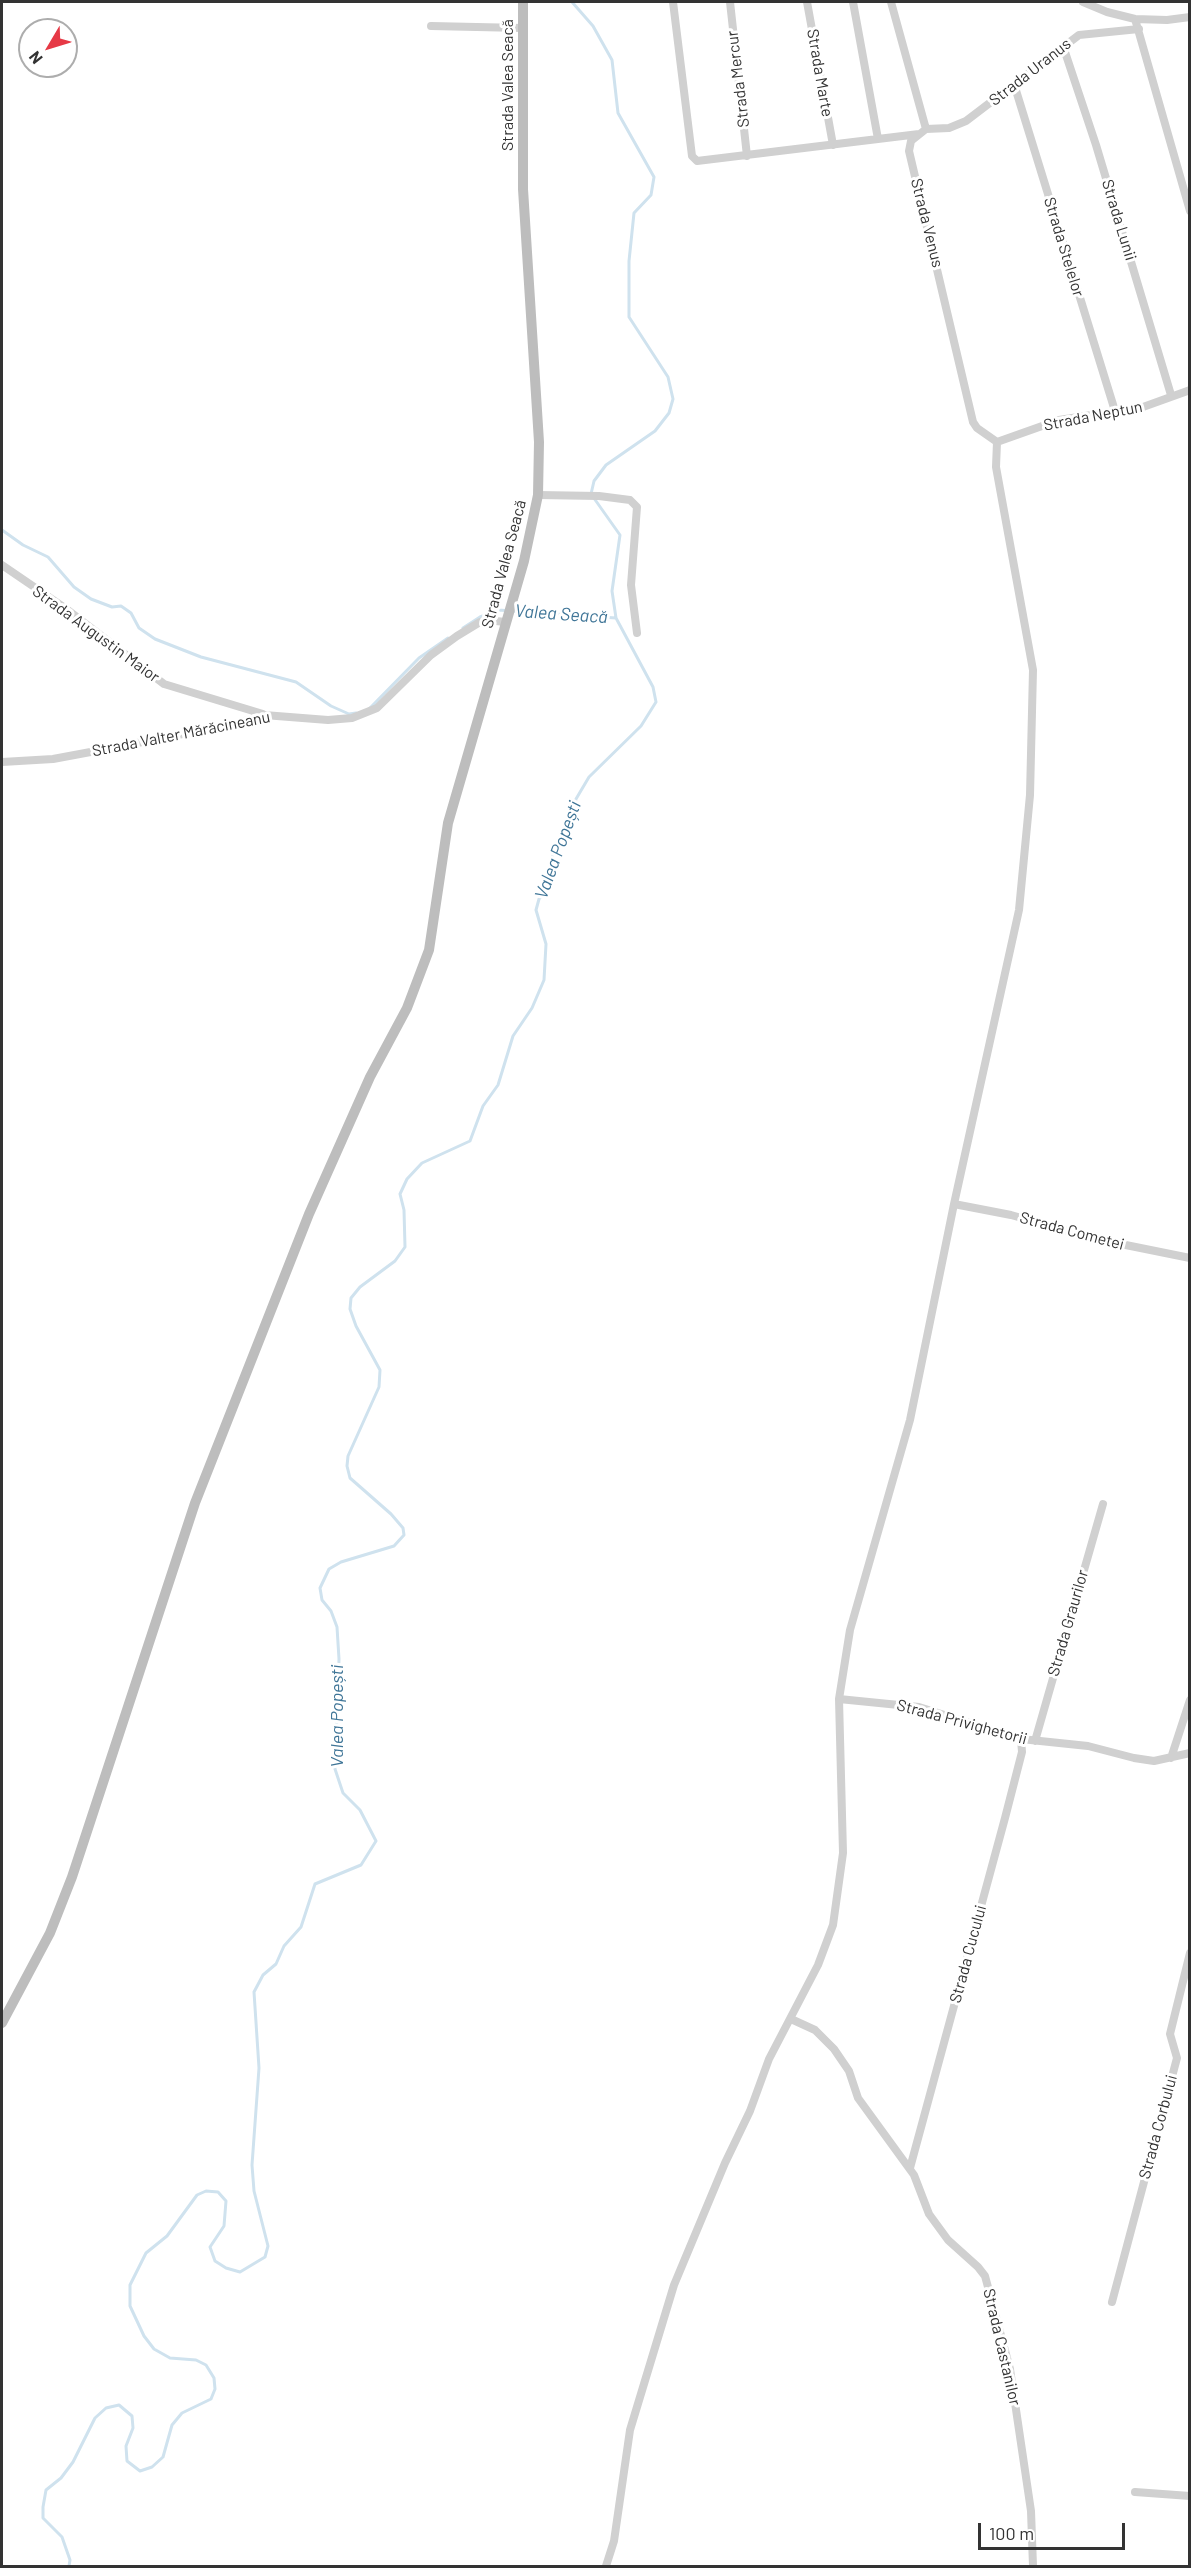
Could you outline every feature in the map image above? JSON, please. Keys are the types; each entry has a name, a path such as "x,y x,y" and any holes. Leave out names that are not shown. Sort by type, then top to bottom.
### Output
{"main road":[{"name":"Strada Valea Seacă","path":"2,2023 40,1953 66,1893 195,1503 309,1214 370,1077 407,1008 425,963 432,935 448,823 532,531 538,495 539,442 524,213 523,2"}],"street":[{"name":"Strada Uranus","path":"673,2 692,156 697,161 878,139 957,125 1079,34 1139,29"},
{"name":"Strada Mercur","path":"730,2 747,156"},
{"name":"Strada Marte","path":"807,2 832,145"},
{"path":"853,2 878,139"},
{"path":"891,2 922,131"},
{"path":"1083,2 1107,12 1135,19 1167,20 1190,17"},
{"path":"1135,19 1190,211"},
{"path":"430,26 522,28"},
{"name":"Strada Lunii","path":"1063,46 1096,145 1171,395"},
{"name":"Strada Stelelor","path":"1014,84 1115,411"},
{"name":"Strada Venus","path":"922,131 911,141 909,151 973,422 976,428 997,442"},
{"name":"Strada Neptun","path":"997,442 1059,420 1143,407 1190,390"},
{"path":"606,2566 614,2541 630,2430 674,2285 725,2163 750,2111 769,2059 818,1965 833,1925 843,1853 839,1699 850,1630 910,1420 954,1204 1019,910 1030,795 1033,670 996,467 997,442"},
{"path":"538,495 586,495 630,500 638,511 631,585 637,633"},
{"name":"Strada Augustin Maior","path":"2,565 64,608 164,684 264,715"},
{"name":"Strada Valter Mărăcineanu","path":"2,762 53,759 213,729 264,715 328,720 367,714 377,708 431,655 457,636 480,622 506,620"},
{"name":"Strada Cometei","path":"954,1204 1029,1219 1096,1239 1190,1258"},
{"name":"Strada Graurilor","path":"1035,1741 1103,1504"},
{"name":"Strada Privighetorii","path":"839,1699 919,1707 1021,1739 1088,1746 1113,1754 1155,1761 1190,1753"},
{"path":"1171,1758 1190,1700"},
{"name":"Strada Cucului","path":"910,2168 1008,1807 1022,1752 1021,1739"},
{"name":"Strada Corbului","path":"1112,2302 1178,2058 1170,2034 1190,1953"},
{"name":"Strada Castanilor","path":"791,2019 815,2030 834,2049 849,2071 858,2098 910,2168 929,2214 948,2240 978,2267 989,2287 1010,2369 1031,2511 1033,2566"},
{"path":"1135,2492 1190,2496"}],"waterway":[{"name":"Valea Popești","path":"69,2566 70,2560 62,2537 43,2518 43,2507 46,2490 61,2478 73,2462 95,2418 106,2408 119,2405 132,2416 133,2428 126,2446 127,2461 140,2471 152,2467 163,2457 172,2425 182,2413 211,2399 215,2389 214,2378 206,2365 196,2360 170,2358 154,2349 144,2336 130,2306 130,2285 146,2253 167,2236 197,2195 206,2191 218,2192 226,2201 224,2226 210,2247 215,2261 226,2268 240,2272 265,2257 268,2246 254,2191 252,2165 259,2068 254,1992 263,1975 276,1964 284,1946 301,1927 315,1884 361,1865 376,1841 360,1810 343,1793 335,1769 339,1659 337,1627 331,1611 322,1600 320,1588 329,1569 341,1562 394,1546 404,1535 403,1528 391,1514 350,1478 347,1466 348,1456 379,1387 380,1370 356,1326 350,1309 351,1298 360,1287 395,1261 405,1247 404,1210 400,1194 407,1179 422,1163 470,1141 483,1106 498,1085 513,1036 532,1008 544,980 546,944 536,910 539,899 546,890 552,857 571,824 576,799 589,777 641,726 656,702 653,687 616,618 612,591 620,535 591,494 594,481 606,465 655,431 669,413 673,399 668,377 629,317 629,261 634,213 651,195 654,177 618,113 612,60 593,26 572,2"},
{"name":"Valea Seacă","path":"2,530 23,545 48,557 74,587 91,599 112,607 121,606 131,613 139,628 155,639 201,657 296,682 331,706 349,714 356,713"},
{"name":"Valea Seacă","path":"463,628 480,617 498,610 616,618"},
{"name":"Valea Seacă","path":"370,708 419,658 448,638"}]}
